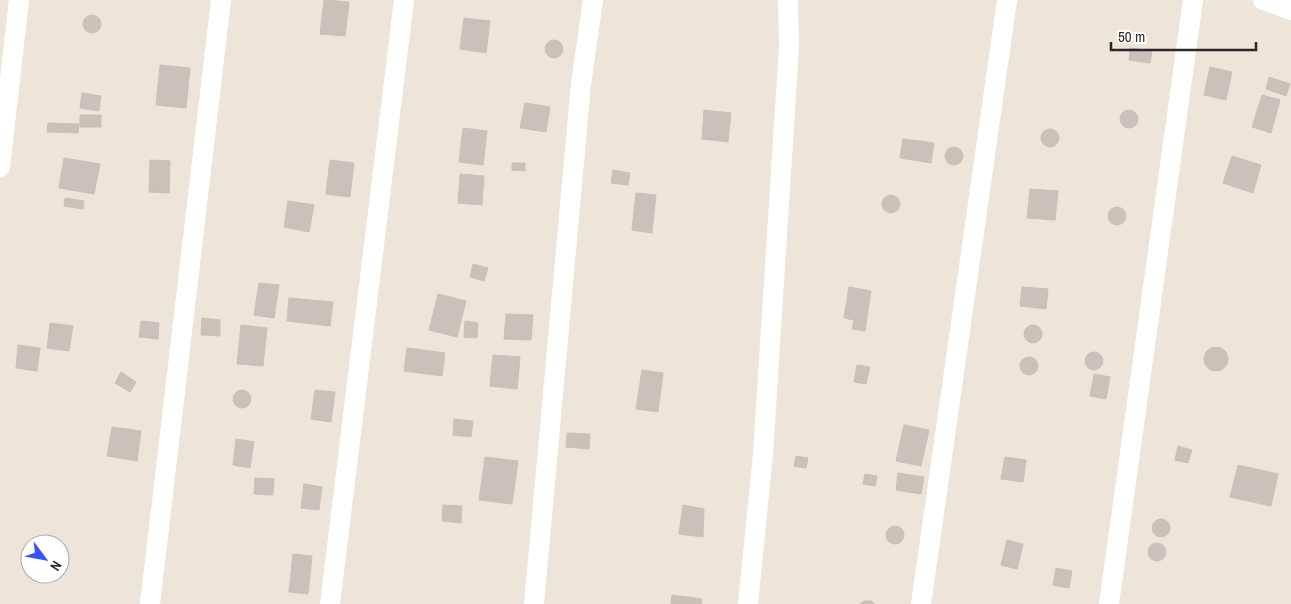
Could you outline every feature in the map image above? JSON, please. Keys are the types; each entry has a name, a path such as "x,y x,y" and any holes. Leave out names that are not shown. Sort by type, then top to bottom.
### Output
{"street":[{"path":"0,167 19,0"},
{"path":"150,604 221,0"},
{"path":"330,604 404,0"},
{"path":"534,604 581,84 593,0"},
{"path":"748,604 762,454 788,47 788,0"},
{"path":"921,604 1006,0"},
{"path":"1109,604 1193,0"},
{"path":"1263,0 1291,10"}],"building":[{"path":"324,0 349,2 345,36 320,34"},
{"path":"92,15 98,18 101,24 98,30 92,33 86,30 83,24 86,18"},
{"path":"464,18 490,21 486,53 460,49"},
{"path":"550,40 558,40 563,45 561,56 550,58 545,53 545,45"},
{"path":"1130,48 1152,51 1150,63 1129,60"},
{"path":"160,65 190,68 186,108 156,105"},
{"path":"1210,67 1232,72 1226,100 1204,95"},
{"path":"1269,77 1290,84 1286,96 1266,89"},
{"path":"82,93 101,96 99,111 80,108"},
{"path":"1262,95 1280,100 1271,133 1252,127"},
{"path":"525,103 550,107 546,132 520,128"},
{"path":"704,110 731,113 728,142 702,139"},
{"path":"1125,110 1133,110 1138,115 1136,126 1125,128 1120,123 1120,115"},
{"path":"80,115 101,115 101,127 80,127"},
{"path":"48,123 79,124 78,133 47,132"},
{"path":"463,128 487,131 483,165 459,162"},
{"path":"1046,129 1054,129 1059,134 1057,145 1046,147 1041,142 1041,134"},
{"path":"903,139 934,143 931,163 900,158"},
{"path":"950,147 958,147 963,152 961,163 950,165 945,160 945,152"},
{"path":"1232,156 1261,165 1253,193 1223,183"},
{"path":"64,158 100,164 94,194 59,188"},
{"path":"150,160 170,161 169,193 149,192"},
{"path":"330,160 354,163 350,197 326,194"},
{"path":"512,163 525,163 525,171 512,170"},
{"path":"613,170 630,173 628,185 611,183"},
{"path":"460,174 484,176 482,205 458,203"},
{"path":"1030,189 1058,191 1055,220 1027,218"},
{"path":"636,193 656,195 652,233 632,230"},
{"path":"887,195 895,195 900,200 898,211 887,213 882,208 882,200"},
{"path":"65,198 84,201 83,209 64,206"},
{"path":"288,201 314,205 309,232 284,227"},
{"path":"1113,207 1121,207 1126,212 1124,223 1113,225 1108,220 1108,212"},
{"path":"473,264 488,268 484,281 470,277"},
{"path":"259,283 279,285 274,318 254,315"},
{"path":"849,287 871,291 865,331 852,329 854,320 844,318"},
{"path":"1022,287 1048,289 1046,309 1020,306"},
{"path":"438,294 466,301 457,337 429,330"},
{"path":"289,298 333,302 330,326 287,321"},
{"path":"506,314 533,315 531,340 504,339"},
{"path":"202,318 220,320 220,336 201,335"},
{"path":"141,321 159,323 158,339 139,337"},
{"path":"465,321 478,323 477,338 464,337"},
{"path":"50,323 73,326 69,351 47,348"},
{"path":"241,325 267,328 263,366 237,364"},
{"path":"1029,325 1037,325 1042,330 1040,341 1029,343 1024,338 1024,330"},
{"path":"18,345 40,348 37,371 16,368"},
{"path":"1216,347 1224,351 1228,359 1224,367 1216,371 1208,367 1204,359 1208,351"},
{"path":"407,348 445,353 442,376 404,371"},
{"path":"1090,352 1098,352 1103,357 1101,368 1090,370 1085,365 1085,357"},
{"path":"493,355 520,357 517,389 490,386"},
{"path":"1025,357 1033,357 1038,362 1036,373 1025,375 1020,370 1020,362"},
{"path":"857,365 870,367 866,384 854,382"},
{"path":"642,370 663,373 658,412 636,409"},
{"path":"121,372 136,382 130,392 115,383"},
{"path":"1094,374 1110,377 1106,399 1090,396"},
{"path":"238,390 246,390 251,395 249,406 238,408 233,403 233,395"},
{"path":"315,390 335,392 331,422 311,419"},
{"path":"454,419 473,421 471,437 453,435"},
{"path":"904,425 929,430 921,466 896,461"},
{"path":"112,427 141,431 137,461 107,456"},
{"path":"567,433 590,434 589,449 566,447"},
{"path":"236,439 254,442 250,468 233,465"},
{"path":"1178,446 1192,450 1188,463 1175,460"},
{"path":"796,456 808,458 806,468 794,466"},
{"path":"485,457 518,461 512,504 479,500"},
{"path":"1005,457 1026,460 1023,482 1001,479"},
{"path":"1238,465 1278,474 1271,506 1230,497"},
{"path":"898,473 924,477 921,494 896,490"},
{"path":"865,474 877,476 875,486 863,484"},
{"path":"255,478 274,479 273,495 254,494"},
{"path":"304,484 322,487 319,510 301,508"},
{"path":"443,505 462,506 461,523 442,521"},
{"path":"683,505 704,509 703,537 679,534"},
{"path":"1157,519 1165,519 1170,524 1168,535 1157,537 1152,532 1152,524"},
{"path":"891,526 899,526 904,531 902,542 891,544 886,539 886,531"},
{"path":"1007,540 1023,544 1017,569 1001,565"},
{"path":"1153,543 1161,543 1166,548 1164,559 1153,561 1148,556 1148,548"},
{"path":"293,554 312,556 308,594 289,592"},
{"path":"1056,568 1072,571 1069,588 1053,585"},
{"path":"672,595 702,599 701,604 671,604"},
{"path":"864,601 871,601 875,604 860,604"}]}
